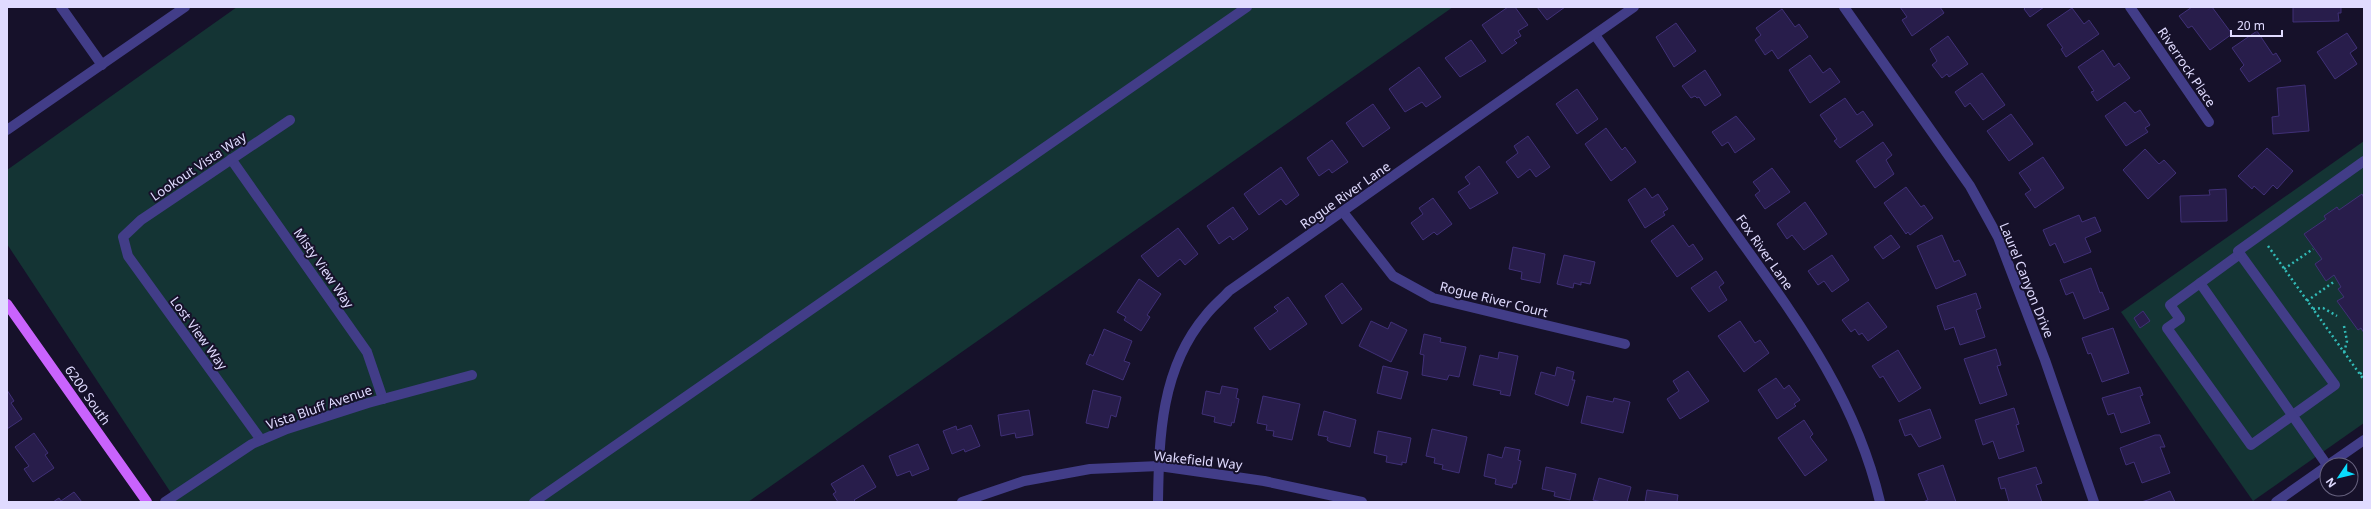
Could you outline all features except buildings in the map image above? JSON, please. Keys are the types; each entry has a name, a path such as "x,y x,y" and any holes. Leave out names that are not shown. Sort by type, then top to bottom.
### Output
{"main road":[{"name":"6200 South","path":"7,304 147,502"}],"street":[{"path":"61,7 102,65"},
{"path":"7,130 185,7"},
{"path":"534,502 1247,7"},
{"name":"Rogue River Lane","path":"1158,502 1160,430 1171,377 1183,350 1205,315 1230,291 1634,7"},
{"name":"Laurel Canyon Drive","path":"1844,7 1970,186 1998,237 2045,360 2094,502"},
{"name":"Riverrock Place","path":"2130,7 2209,122"},
{"name":"Fox River Lane","path":"1595,35 1807,334 1843,396 1872,467 1880,502"},
{"name":"Lookout Vista Way","path":"123,237 141,220 290,120"},
{"name":"Misty View Way","path":"231,159 367,352 382,399"},
{"path":"2240,254 2170,305 2180,319 2167,328 2251,445 2334,386 2238,251 2364,161"},
{"name":"Rogue River Court","path":"1343,212 1393,276 1434,298 1625,344"},
{"name":"Lost View Way","path":"123,237 128,256 260,440"},
{"path":"2200,283 2322,457"},
{"name":"Vista Bluff Avenue","path":"165,502 260,440 287,429 382,399 472,375"},
{"path":"2340,457 2364,440"},
{"name":"Wakefield Way","path":"962,502 1024,481 1090,469 1159,466 1264,480 1362,502"},
{"path":"2276,502 2319,471"}],"path":[{"path":"2273,240 2267,245 2364,380"},
{"path":"2284,269 2313,249"},
{"path":"2307,301 2335,281"},
{"path":"2313,309 2323,308 2337,316"},
{"path":"2344,326 2347,341 2344,352"},
{"path":"2360,374 2364,371"}],"green space":[{"path":"237,7 1453,7 748,502 177,502 7,244 7,170"},
{"path":"2364,141 2364,423 2253,501 2121,312"}]}
